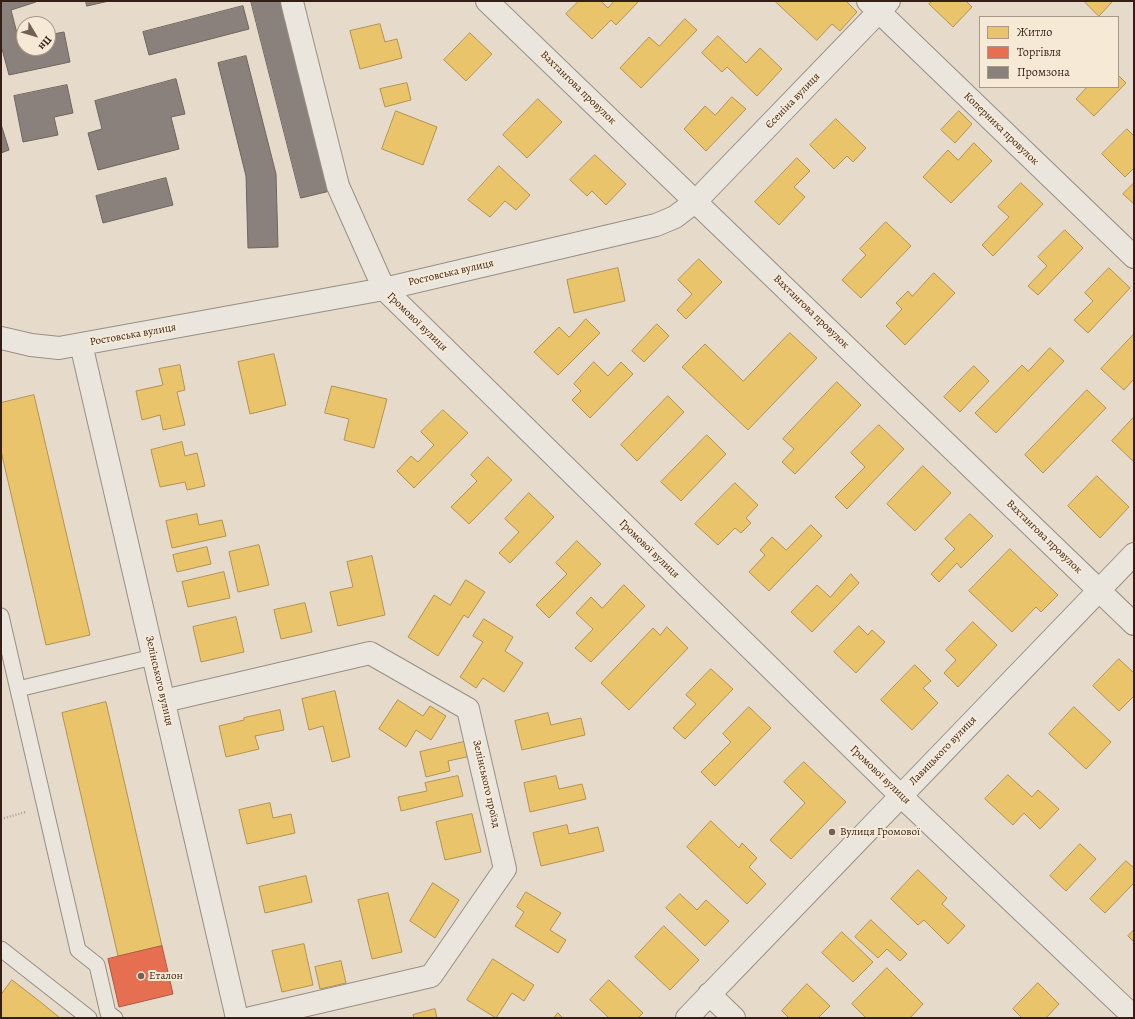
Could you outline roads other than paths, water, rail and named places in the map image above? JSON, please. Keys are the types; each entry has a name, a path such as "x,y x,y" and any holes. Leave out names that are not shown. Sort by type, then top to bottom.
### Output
{"street":[{"name":"Громової вулиця","path":"292,1 338,186 384,289 900,795 1134,1017"},
{"name":"Вахтангова провулок","path":"488,1 1134,624"},
{"name":"Єсеніна вулиця","path":"696,201 879,5"},
{"name":"Коперника провулок","path":"879,5 1134,257"},
{"name":"Ростовська вулиця","path":"1,338 31,345 59,348 384,289 656,225 675,217 696,201"},
{"name":"Зелінського вулиця","path":"81,344 237,1018"},
{"name":"Лавицького вулиця","path":"687,1018 900,795 1134,554"},
{"name":"Зелінського проїзд","path":"164,701 370,653 468,709 505,869 431,976 252,1018"},
{"path":"709,994 734,1018"}],"lane":[{"path":"1,616 78,950 97,965 108,1013 115,1018"},
{"path":"18,689 153,657"},
{"path":"1,949 90,1018"}],"place":[{"name":"Вулиця Громової","path":"832,832"},
{"name":"Еталон","path":"141,976"}]}
